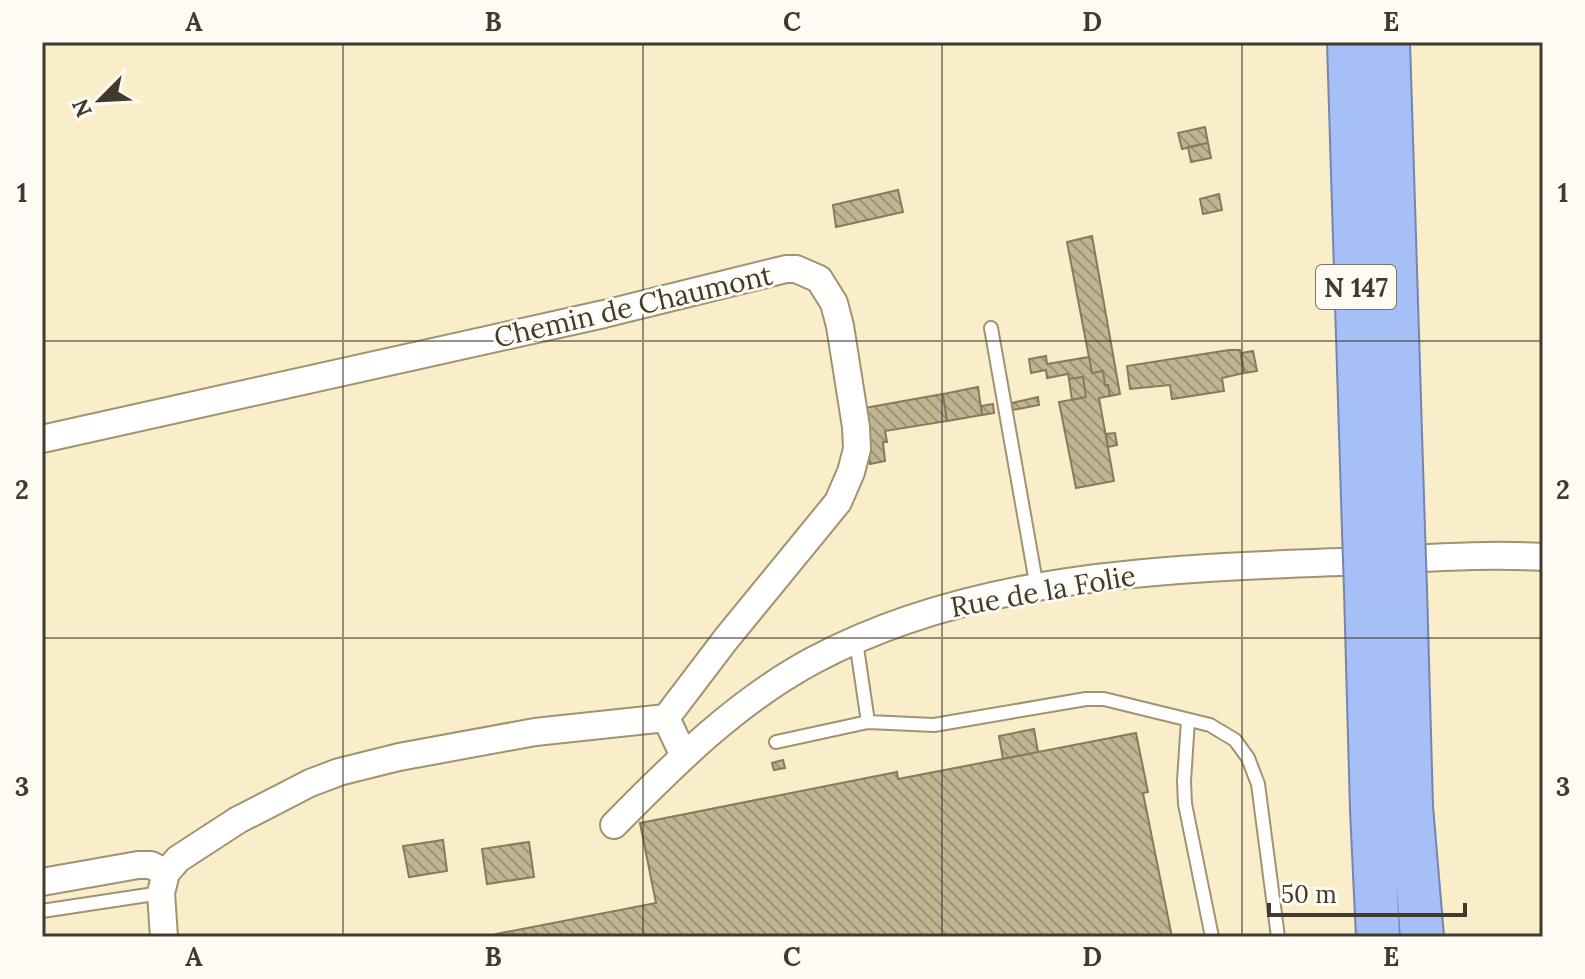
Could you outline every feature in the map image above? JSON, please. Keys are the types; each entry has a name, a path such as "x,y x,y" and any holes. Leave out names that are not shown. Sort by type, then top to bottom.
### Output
{"highway":[{"name":"N 147","path":"1349,42 1385,590 1411,807 1422,937"},
{"name":"N 147","path":"1383,530 1388,42"},
{"name":"N 147","path":"1378,937 1372,810 1385,590"}],"street":[{"name":"Chemin de Chaumont","path":"42,439 604,314 786,269 809,274 827,288 840,326 856,427 857,449 851,472 838,502 666,718"},
{"name":"Rue de la Folie","path":"614,825 705,736 813,661 896,623 955,604 1037,588 1185,568 1543,557"},
{"path":"164,937 164,883 178,859 238,820 296,789 339,772 399,757 535,732 666,718 684,756"},
{"path":"42,882 151,865 164,883"}],"lane":[{"path":"991,328 1037,588"},
{"path":"856,641 868,722"},
{"path":"776,742 868,722 934,725 1086,699 1104,699 1210,725 1235,740 1248,758 1258,784 1278,937"},
{"path":"1188,720 1185,804 1212,937"},
{"path":"42,911 164,883"}],"building":[{"path":"1205,127 1208,143 1182,149 1178,133"},
{"path":"1208,143 1211,158 1191,162 1188,147"},
{"path":"898,190 903,212 836,227 833,205"},
{"path":"1219,194 1222,210 1203,214 1200,199"},
{"path":"1092,236 1120,394 1110,396 1103,371 1092,373 1067,242"},
{"path":"1240,350 1244,373 1222,378 1224,391 1172,399 1170,385 1130,389 1127,366"},
{"path":"1253,351 1257,371 1244,373 1241,353"},
{"path":"1046,356 1047,364 1089,357 1092,373 1103,371 1110,396 1099,398 1114,481 1076,488 1059,402 1086,397 1083,377 1069,379 1068,374 1047,378 1046,370 1031,373 1029,359"},
{"path":"1083,377 1086,397 1072,400 1069,379"},
{"path":"978,387 982,415 947,421 943,394"},
{"path":"943,394 947,421 885,431 885,461 870,464 864,408"},
{"path":"1038,397 1039,405 1013,410 1012,403"},
{"path":"993,404 994,413 982,415 981,406"},
{"path":"1115,433 1117,445 1108,447 1106,434"},
{"path":"1034,729 1038,752 1003,759 999,736"},
{"path":"1136,733 1148,792 1143,793 1172,937 497,937 496,934 656,903 640,823 897,772 898,779"},
{"path":"783,760 785,768 774,770 772,763"},
{"path":"443,840 447,871 409,877 403,846"},
{"path":"529,842 534,877 487,884 482,849"}]}
